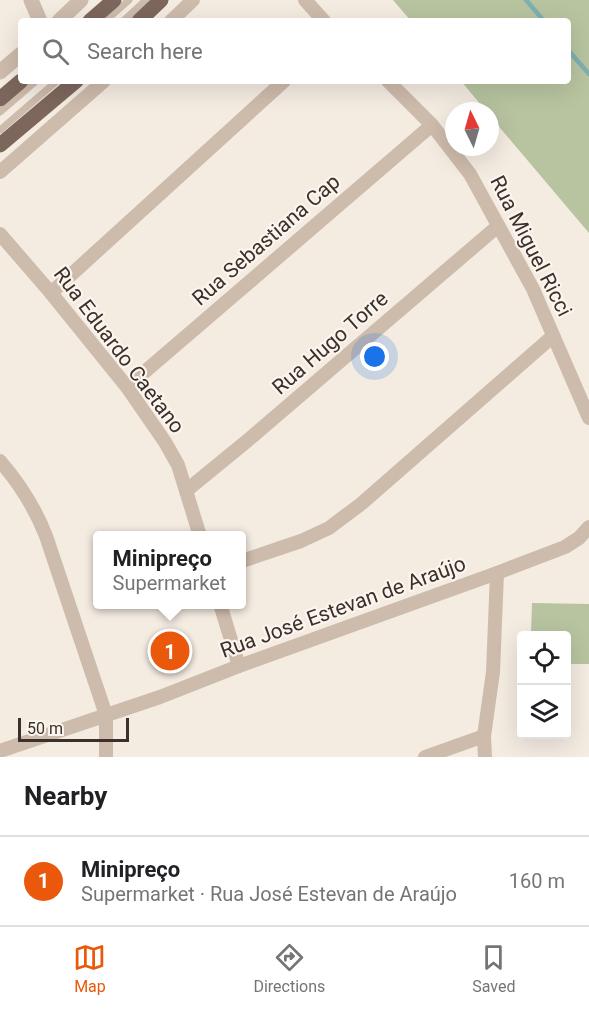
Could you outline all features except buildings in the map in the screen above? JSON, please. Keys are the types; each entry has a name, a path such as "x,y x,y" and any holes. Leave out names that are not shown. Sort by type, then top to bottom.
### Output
{"main road":[{"path":"93,18 114,0"},
{"path":"142,18 161,0"},
{"path":"0,99 18,84"},
{"path":"0,146 72,84"}],"street":[{"path":"31,0 39,18"},
{"path":"62,18 81,0"},
{"path":"174,18 193,0"},
{"path":"305,0 321,18"},
{"path":"0,72 18,57"},
{"path":"0,172 101,84"},
{"path":"51,293 281,84"},
{"name":"Rua Miguel Ricci","path":"391,84 432,125 470,174 532,289 589,418"},
{"name":"Rua Sebastiana Cap","path":"127,387 432,125"},
{"name":"Rua Hugo Torre","path":"187,490 498,226"},
{"name":"Rua Eduardo Caetano","path":"0,234 127,387 165,442 178,465 199,531"},
{"path":"246,560 301,541 329,528 362,504 553,336"},
{"path":"0,461 35,510 46,536 106,715 106,757"},
{"path":"485,757 484,736 493,672 498,573 565,547 579,538 589,527"},
{"name":"Rua José Estevan de Araújo","path":"0,751 498,573"},
{"path":"222,609 239,666"},
{"path":"425,757 484,736"}],"lane":[{"path":"108,18 129,0"},
{"path":"126,18 146,0"},
{"path":"0,112 33,84"},
{"path":"0,130 54,84"}],"green space":[{"path":"393,0 589,0 589,233 499,127 499,102 478,102 464,84 571,84 571,18 408,18"},
{"path":"532,603 589,604 589,664 571,664 571,631 531,631"}],"waterway":[{"path":"526,0 541,18"},
{"path":"571,53 589,74"}],"place":[{"name":"Minipreço","path":"170,651"}]}
